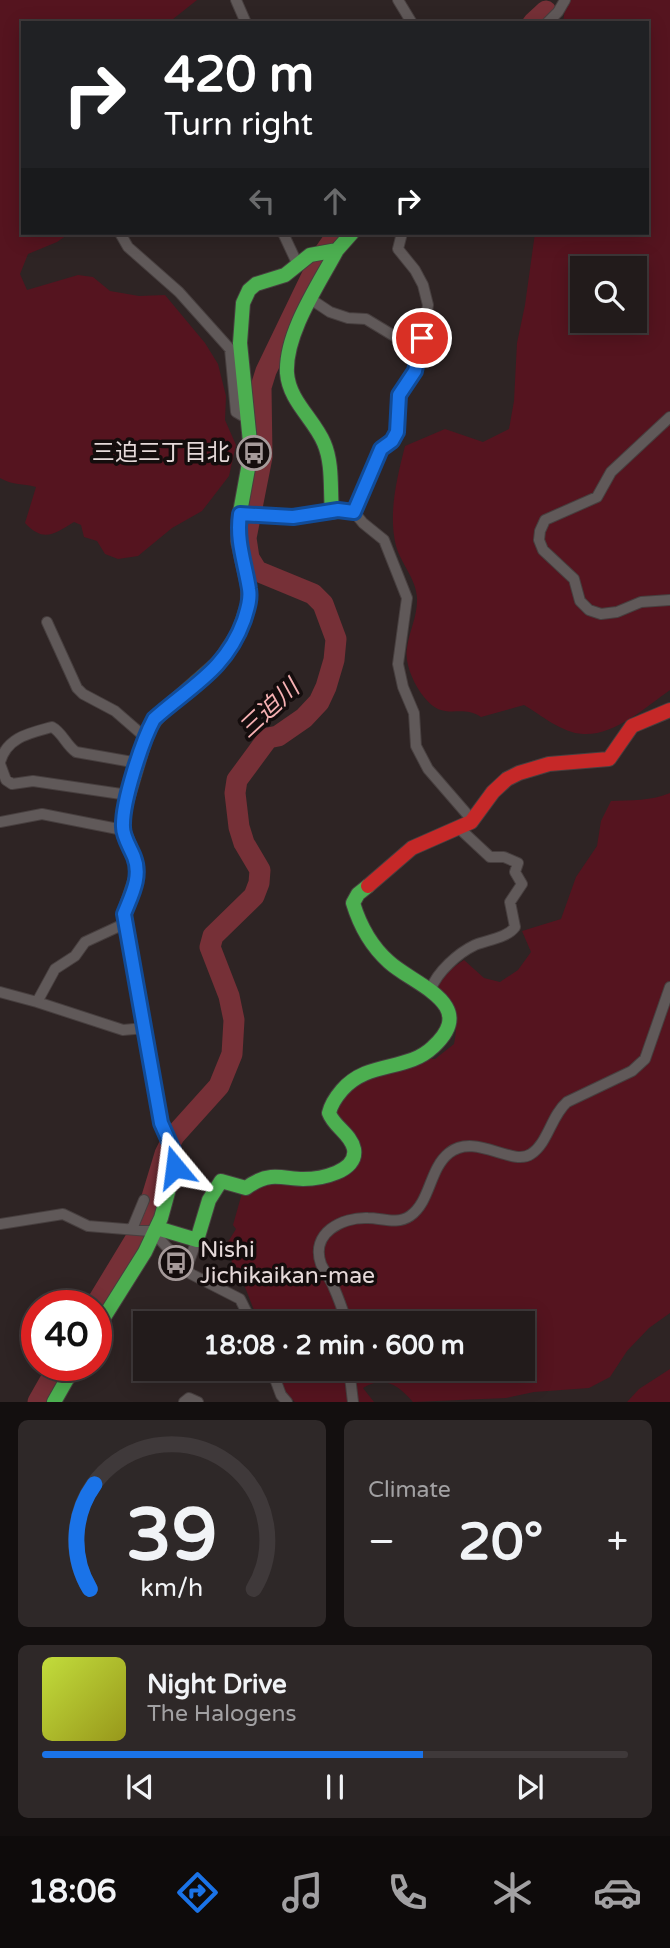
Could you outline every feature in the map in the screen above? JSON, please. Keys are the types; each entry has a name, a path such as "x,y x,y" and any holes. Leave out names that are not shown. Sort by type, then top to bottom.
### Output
{"street":[{"path":"236,0 244,21"},
{"path":"398,0 411,21"},
{"path":"549,21 565,0"},
{"path":"121,235 128,247 179,292 230,349 236,412 248,419"},
{"path":"284,235 298,263"},
{"path":"112,1303 154,1231 174,1176 175,1159 161,1123 124,914 135,886 137,867 122,830 123,813 154,719 220,664 237,637 250,601 239,543 247,515 251,453 243,377 240,305 257,282 282,276 298,263 326,252 349,235"},
{"path":"354,512 381,449 392,441 397,432 399,395 415,371 422,342 428,304 419,278 398,249 402,235"},
{"path":"326,252 313,299 294,335 288,354 287,372 291,392 325,444 332,512"},
{"path":"313,299 330,312 348,318 366,319 404,342 422,342"},
{"path":"670,417 611,472 597,497 551,516 545,520 539,535 543,550 574,579 580,601 589,610 601,614 617,612 641,602 670,600"},
{"path":"247,515 293,517 354,512"},
{"path":"354,512 384,540 407,598 398,664 403,687 414,713 416,746 428,769 473,821"},
{"path":"47,622 77,688 115,711 146,738"},
{"path":"186,1269 213,1190 221,1181 246,1188 264,1178 305,1179 329,1174 347,1165 354,1153 352,1143 329,1116 329,1109 349,1082 367,1071 414,1059 429,1051 440,1040 448,1021 447,1007 431,989 393,967 366,936 353,903 358,894 419,843 460,830 473,821 494,789 505,779 521,771 552,764 609,759 629,729 670,710"},
{"path":"128,795 33,781 12,785 6,780 0,763 2,755 22,735 52,727 58,730 69,748 76,752 138,763"},
{"path":"0,821 42,814 122,830"},
{"path":"431,989 441,971 472,946 510,932 515,927 510,902 522,884 515,872 518,863 504,857 490,858 460,830"},
{"path":"37,1002 55,969 75,956 85,942 126,923"},
{"path":"343,1311 319,1256 321,1240 330,1228 353,1218 394,1221 409,1216 420,1207 440,1164 449,1152 463,1147 482,1148 518,1157 530,1155 539,1146 560,1108 567,1102 632,1071 645,1059 670,986"},
{"path":"0,992 123,1030 145,1028"},
{"path":"132,1229 144,1200"},
{"path":"0,1224 63,1214 88,1226 154,1231 197,1240"},
{"path":"154,1231 191,1274 240,1299 246,1311"},
{"path":"55,1402 66,1381"},
{"path":"276,1381 287,1402"},
{"path":"351,1381 353,1402"},
{"path":"184,1402 189,1398 198,1402"}],"shaded area":[{"path":"0,0 197,0 171,21 21,21 21,235 67,235 28,254 20,274 27,290 78,275 93,277 110,291 139,296 165,295 205,343 218,364 226,396 225,420 236,445 229,476 202,511 172,528 138,556 118,559 105,554 97,541 84,537 81,525 74,522 55,533 44,535 32,529 25,523 36,487 0,478"},
{"path":"566,0 670,0 670,690 618,725 595,733 575,733 524,705 481,717 473,713 438,709 431,705 417,686 407,660 417,594 396,546 393,521 405,446 445,429 483,442 509,429 514,401 517,343 535,235 649,235 649,21 563,21"},
{"path":"670,793 670,1313 649,1328 627,1351 610,1377 589,1388 534,1392 506,1398 413,1402 396,1387 378,1382 363,1388 374,1402 295,1402 285,1393 280,1381 535,1381 535,1311 254,1311 243,1282 233,1268 228,1242 236,1229 233,1225 242,1193 257,1185 351,1167 341,1124 334,1111 342,1098 361,1082 424,1058 435,1059 454,1044 455,1019 450,1006 436,986 445,973 464,960 484,978 500,982 518,970 531,952 522,931 561,919 576,877 597,846 601,821 611,801"},
{"path":"670,1369 670,1402 627,1402 639,1389"}],"waterway":[{"name":"三迫川","path":"535,21 546,11"},
{"name":"三迫川","path":"105,1290 135,1240 165,1154 174,1136 219,1086 232,1054 234,1020 229,996 210,947 213,936 254,896 260,870 244,843 239,827 235,793 237,780 268,738 278,736 304,718 319,702 334,660 336,639 323,604 313,594 257,571 249,558 246,538 262,457 261,387 266,371 320,259 337,235"},
{"name":"三迫川","path":"38,1402 50,1381"}],"traffic: fast":[{"path":"161,713 220,661 239,632 248,604 248,586 238,541 239,518 251,452 240,343 243,303 249,290 256,284 285,275 310,255 337,250 350,235"},
{"path":"332,512 327,451 320,434 292,392 287,373 291,342 297,325 337,250"},
{"path":"157,1228 197,1240 209,1200 221,1181 246,1188 267,1178 310,1179 328,1176 344,1169 354,1157 354,1149 350,1139 329,1113 338,1095 364,1074 423,1055 446,1032 449,1019 446,1007 438,997 389,962 363,928 353,903 358,894 368,886"},
{"path":"112,1305 145,1252 161,1218 175,1167 173,1150 161,1123 126,923"},
{"path":"54,1402 66,1381"}],"traffic: slow":[{"path":"126,923 124,914 137,875 135,859 123,830 123,813 148,729 161,713"}],"traffic: jam":[{"path":"368,886 412,848 471,822 493,792 507,779 549,764 609,759 632,726 670,710"}],"place":[{"name":"三迫三丁目北","path":"254,453"},
{"name":"Nishi Jichikaikan-mae","path":"176,1263"}],"route":[{"path":"175,1167 173,1150 161,1123 124,914 137,876 135,859 122,830 128,795 148,729 154,719 220,664 240,630 250,601 239,543 240,514 293,517 338,510 354,512 381,449 392,441 397,432 399,395 415,371 422,338"}]}
